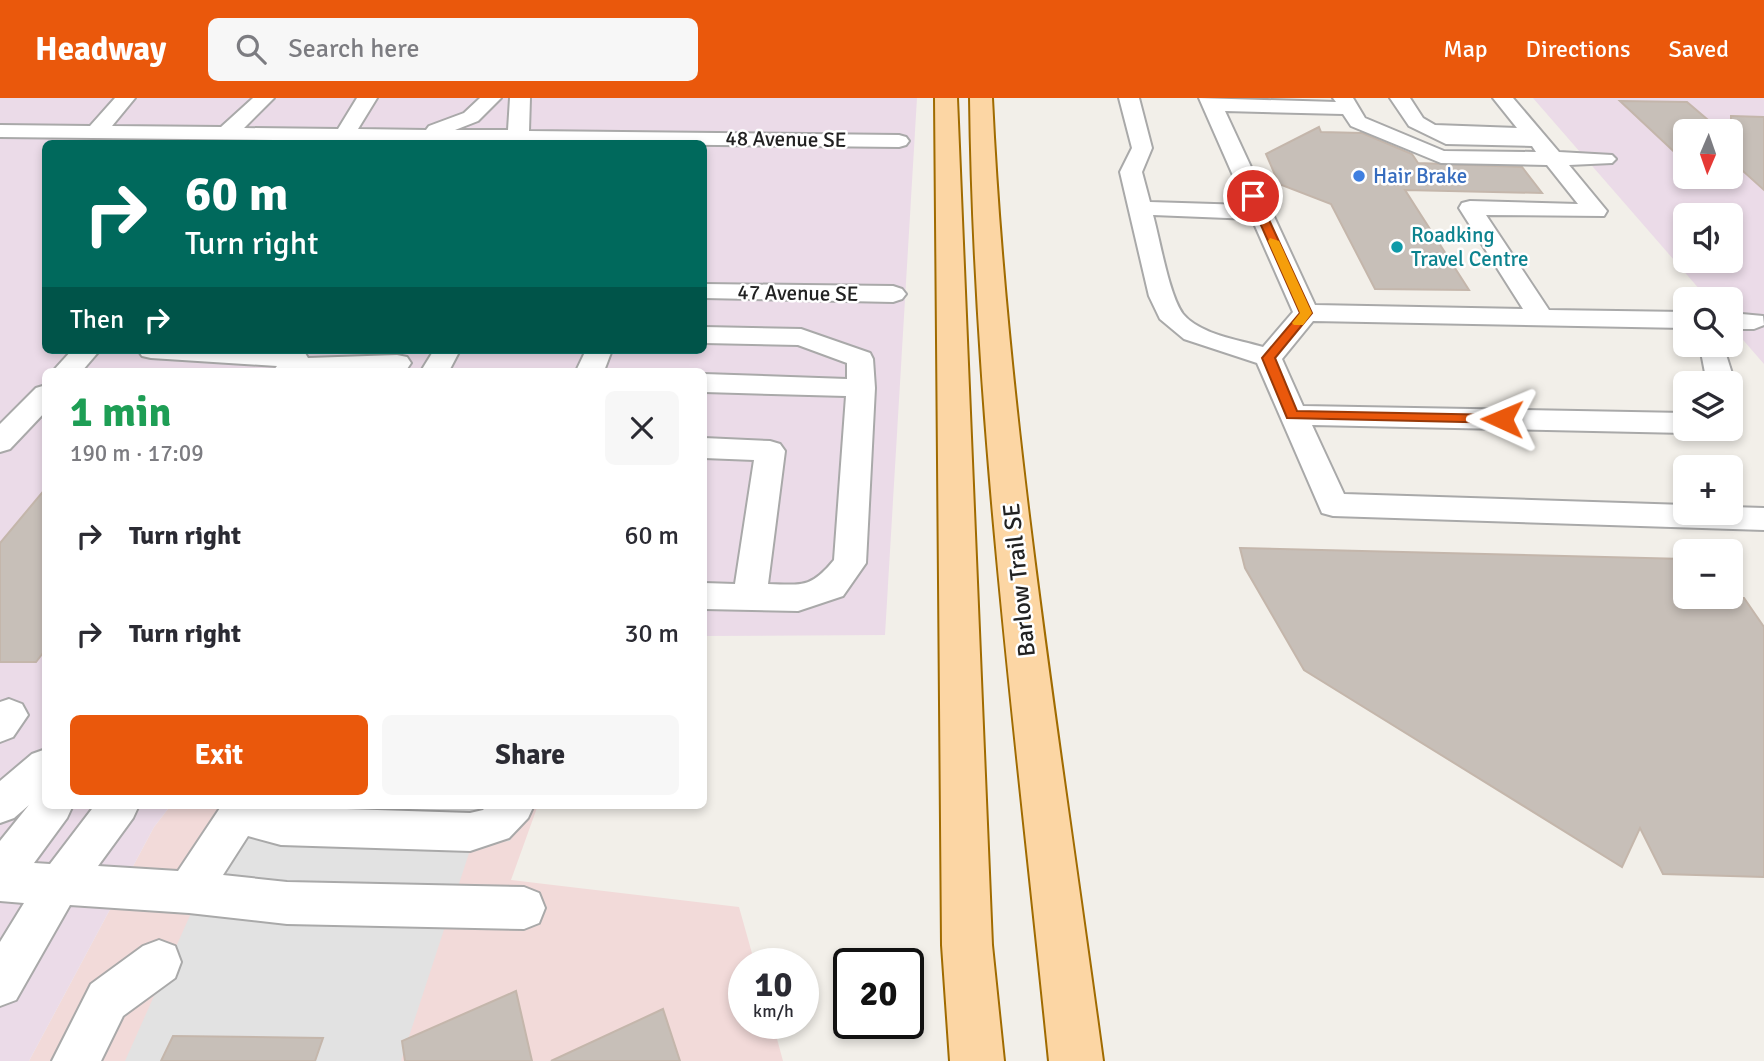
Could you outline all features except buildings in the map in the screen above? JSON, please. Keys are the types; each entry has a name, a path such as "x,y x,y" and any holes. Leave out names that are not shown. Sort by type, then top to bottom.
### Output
{"main road":[{"path":"946,98 967,945 977,1061"},
{"name":"Barlow Trail SE","path":"981,98 984,196 1011,507 1076,1061"}],"street":[{"path":"97,131 125,98"},
{"path":"227,133 264,98"},
{"path":"345,134 368,98"},
{"path":"413,135 460,123 492,98"},
{"path":"488,140 492,98"},
{"path":"518,139 520,98"},
{"path":"1129,98 1142,148 1132,172 1162,296 1172,319 1193,333 1268,358 1333,505 1764,519"},
{"path":"1400,98 1416,122 1430,131 1532,135"},
{"path":"1503,98 1596,211 1470,208 1541,317"},
{"path":"1306,313 1211,102 1345,103 1358,122 1441,157 1605,159"},
{"path":"1424,108 1438,126 1445,128 1532,135"},
{"name":"48 Avenue SE","path":"0,131 227,133 270,138 345,134 372,139 413,135 488,140 900,141"},
{"path":"1140,208 1261,212"},
{"name":"47 Avenue SE","path":"707,291 893,294"},
{"path":"1268,358 1306,313"},
{"path":"1306,313 1673,320"},
{"path":"707,335 801,337 860,359 861,388 850,563 831,587 798,598 707,596"},
{"path":"70,368 83,354"},
{"path":"174,361 295,359 289,368"},
{"path":"302,368 399,361"},
{"path":"707,383 861,388"},
{"path":"0,442 42,398"},
{"path":"1292,415 1673,423"},
{"path":"707,448 771,451 750,596"},
{"path":"0,714 9,715 0,726"},
{"path":"0,805 42,769"},
{"path":"0,874 50,809"},
{"path":"0,984 59,885 116,809"},
{"path":"189,892 242,810 281,826 466,823 495,825 510,809"},
{"path":"0,881 189,892 288,903 524,908"},
{"path":"76,1061 107,999 159,962"}],"shaded area":[{"path":"0,98 917,98 885,635 707,636 707,368 42,368 42,809 168,809 154,827 29,1061 0,1061"},
{"path":"1533,98 1764,98 1764,364 1743,340 1743,287 1698,287 1685,273 1743,273 1743,203 1673,203 1673,259"},
{"path":"168,809 537,809 511,880 739,907 751,948 728,948 728,1039 777,1039 783,1061 29,1061 154,827"},
{"path":"243,809 520,809 510,841 472,844 401,1061 125,1061 208,875"}],"slow traffic":[{"path":"1274,241 1306,313 1298,323"}],"place":[{"name":"Hair Brake","path":"1359,176"},
{"name":"Roadking Travel Centre","path":"1397,247"}],"route":[{"path":"1253,196 1306,313 1268,358 1292,415 1502,419"}]}
